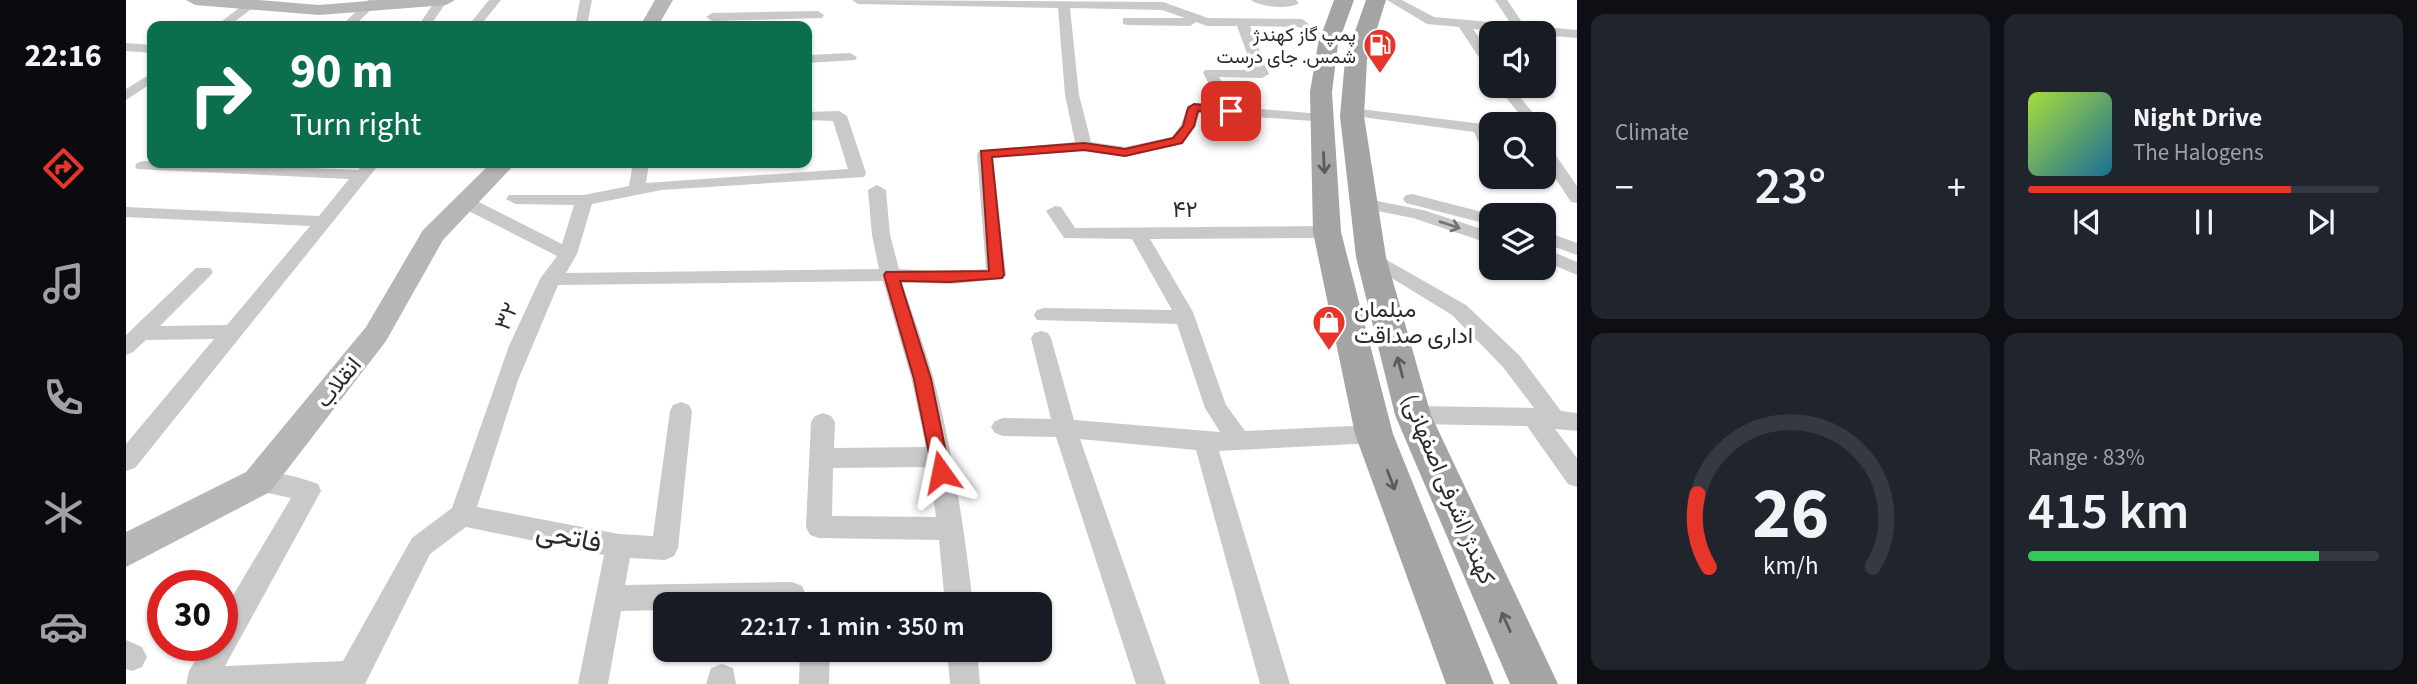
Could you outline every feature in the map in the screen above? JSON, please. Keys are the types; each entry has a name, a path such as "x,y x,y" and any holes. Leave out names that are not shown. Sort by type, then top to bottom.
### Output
{"main road":[{"name":"کهندژ (اشرفی اصفهانی)","path":"1344,0 1328,44 1321,92 1337,116 1362,203 1371,257 1413,415 1534,684"},
{"name":"کهندژ (اشرفی اصفهانی)","path":"1376,0 1337,116 1327,232 1374,434 1470,684"}],"street":[{"path":"195,0 277,3 319,10 370,3 444,0"},
{"path":"428,21 444,0"},
{"path":"478,21 495,0"},
{"path":"582,21 586,0"},
{"path":"652,21 664,0"},
{"path":"711,21 712,0"},
{"path":"858,0 1132,3 1163,6 1206,22"},
{"path":"1257,0 1293,1 1302,23 1328,44"},
{"path":"1393,0 1431,21 1479,26"},
{"path":"1501,0 1515,21"},
{"path":"225,21 241,2"},
{"path":"352,21 370,3"},
{"path":"1064,4 1072,95 1084,146"},
{"path":"726,21 818,15"},
{"path":"1128,21 1302,23"},
{"path":"1231,111 1210,73 1262,74 1242,22"},
{"path":"1464,25 1479,47"},
{"path":"1556,32 1577,34"},
{"path":"126,47 147,49"},
{"path":"812,59 850,57"},
{"path":"126,96 133,85"},
{"path":"1514,98 1525,112"},
{"path":"550,279 891,275 950,278 996,275 985,154 1084,146 1125,152 1177,140 1188,126 1194,108 1337,116 1479,128"},
{"path":"515,200 584,200 661,185 858,173 839,116 812,116"},
{"path":"143,166 147,166"},
{"path":"1556,167 1577,198"},
{"path":"292,168 367,169"},
{"name":"انقلاب","path":"126,550 258,482 376,334 432,236 498,168"},
{"path":"637,190 640,168"},
{"path":"126,461 367,169"},
{"path":"877,190 891,275 922,379 938,457 958,592"},
{"path":"1362,203 1396,196 1479,217"},
{"name":"۳۲","path":"462,515 516,359 550,279 568,254 584,200"},
{"path":"463,201 568,254"},
{"path":"1362,203 1417,214 1479,234"},
{"name":"۴۲","path":"1055,211 1070,234 1327,232"},
{"path":"126,212 322,222"},
{"path":"1138,234 1185,317 1216,408 1238,441"},
{"path":"1556,241 1577,249"},
{"path":"1371,257 1459,310 1511,361 1555,420 1577,477"},
{"path":"1556,259 1577,269"},
{"path":"133,340 203,272"},
{"path":"1151,684 1065,428 1043,327 1185,317"},
{"path":"133,340 232,332"},
{"path":"619,546 665,548 681,411"},
{"path":"1413,415 1555,420"},
{"path":"823,422 819,527 950,529"},
{"path":"1003,427 1065,428 1205,442 1374,434"},
{"path":"1205,442 1275,684"},
{"path":"821,458 938,457"},
{"path":"238,614 309,491 258,482"},
{"path":"212,661 200,682 350,680 421,546 462,515"},
{"name":"فاتحی","path":"462,515 619,546 593,684"},
{"path":"609,598 653,597"},
{"path":"814,684 815,662"},
{"path":"963,662 965,684"}],"place":[{"name":"پمپ گاز کهندژ شمس. جای درست","path":"1380,75"},
{"name":"مبلمان اداری صداقت","path":"1329,352"}],"route":[{"path":"941,472 922,379 891,275 950,278 996,275 985,154 1084,146 1125,152 1177,140 1188,126 1194,108 1231,111"}]}
